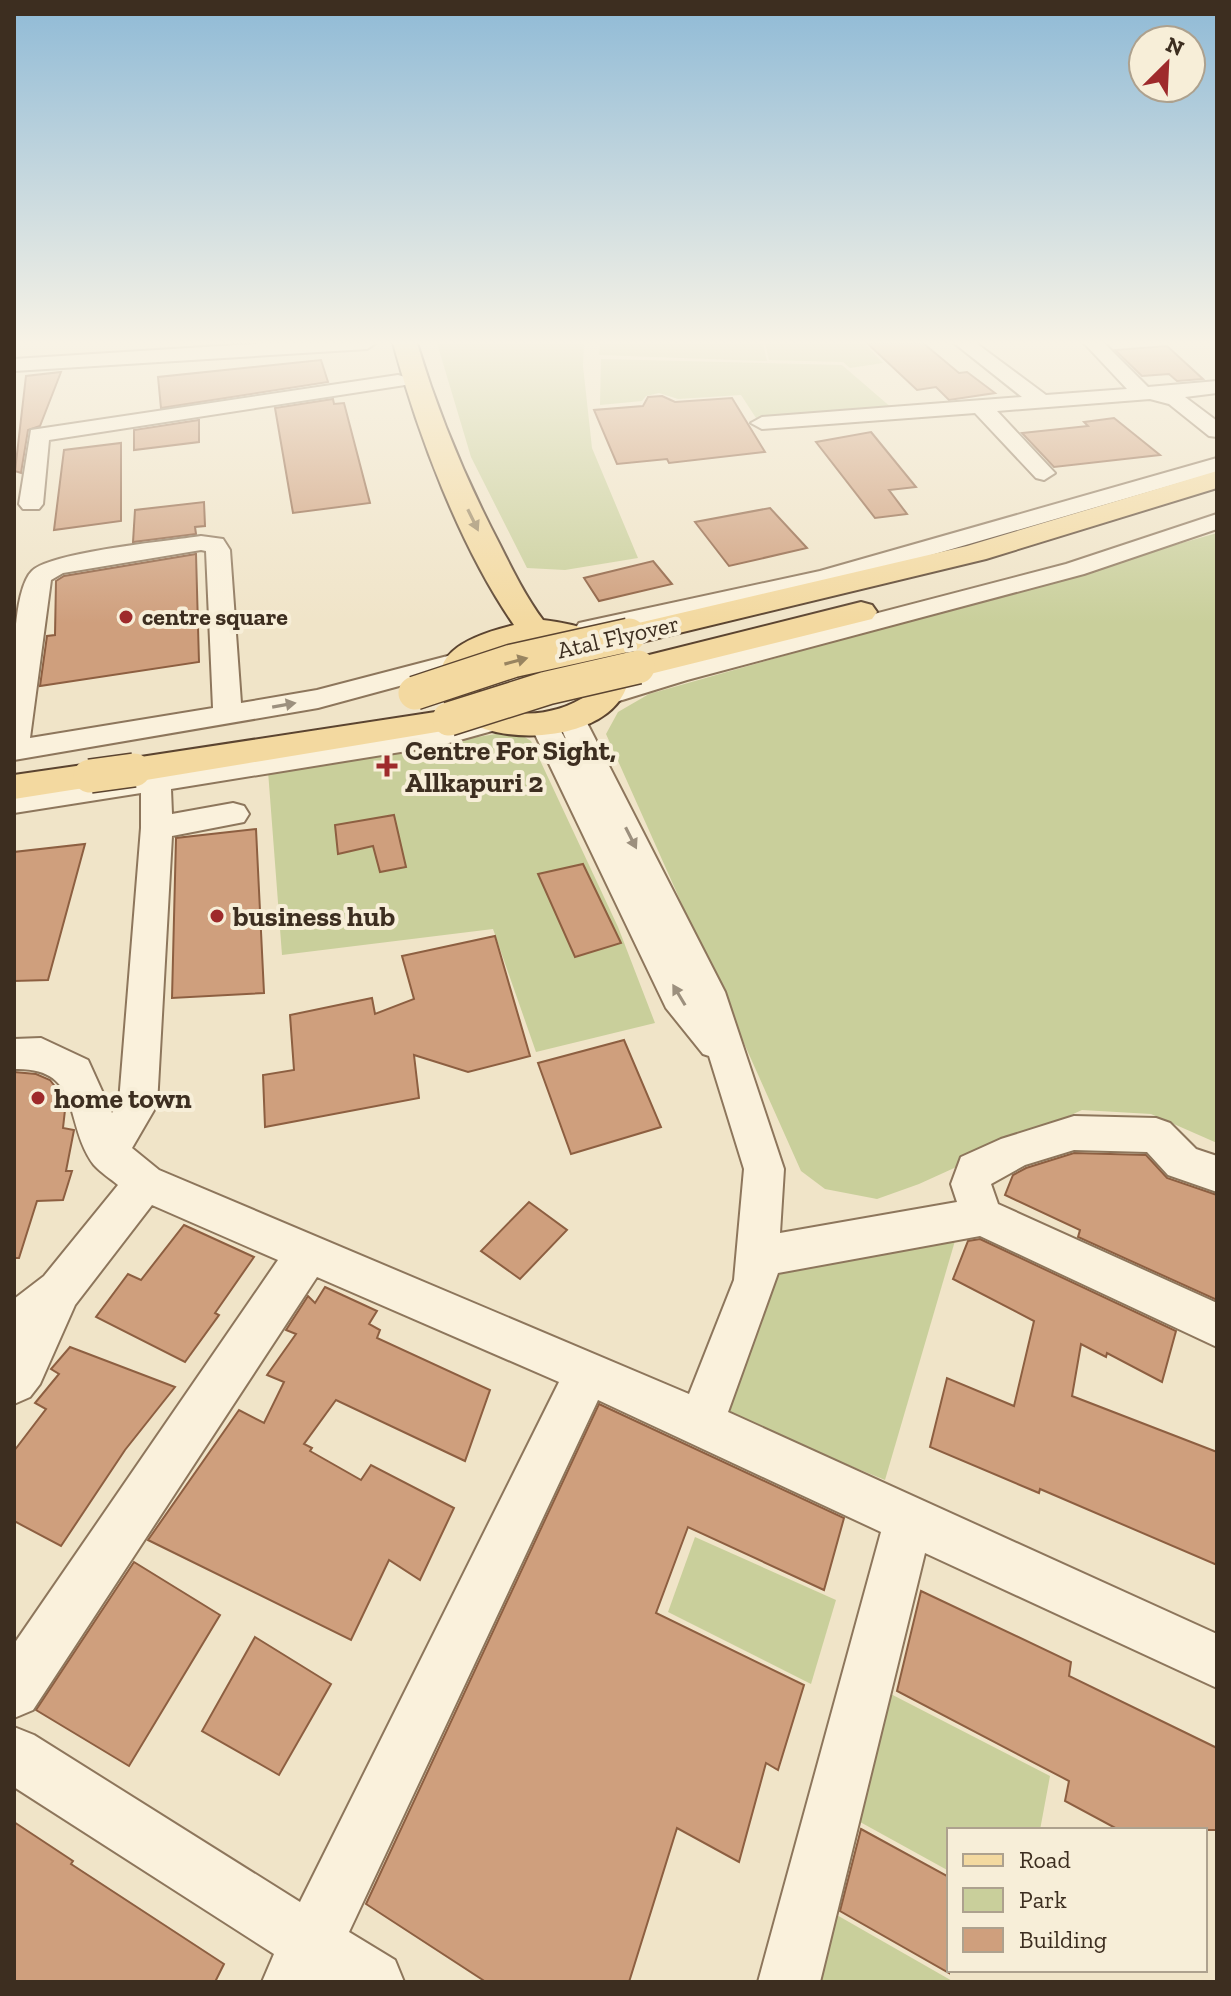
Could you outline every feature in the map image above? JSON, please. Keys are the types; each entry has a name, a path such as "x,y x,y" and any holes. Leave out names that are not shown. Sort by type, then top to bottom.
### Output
{"main road":[{"path":"416,436 420,454 446,489 508,592 550,632"},
{"name":"Atal Flyover","path":"14,770 339,718 512,661 975,553 1217,479"},
{"path":"446,489 487,615 477,646 463,660 457,676 460,692 472,706 502,720 557,721 592,709 606,696 614,681 612,665 603,652 588,640 487,615"},
{"name":"Atal Flyover","path":"14,787 449,719 547,688 943,591 1217,509"}],"street":[{"path":"31,504 39,436"},
{"path":"1009,436 1044,473"},
{"path":"550,632 733,599 1049,517 1217,465"},
{"path":"606,696 677,674 1075,569 1217,521"},
{"path":"228,715 218,550 214,544 201,543 56,567 42,575 36,583 14,747 101,736 228,715 318,699 463,660"},
{"path":"14,803 438,737 502,720"},
{"path":"557,721 679,998 727,1056 764,1169 756,1280 701,1423"},
{"path":"101,736 118,788"},
{"path":"108,1152 138,1105 157,828 156,782"},
{"path":"157,828 233,814"},
{"path":"14,1054 41,1053 75,1071 108,1152 145,1183 588,1372 1217,1661"},
{"path":"982,1217 971,1184 975,1170 1015,1151 1074,1133 1156,1135 1182,1162 1217,1174"},
{"path":"14,1326 59,1291 145,1183"},
{"path":"758,1257 982,1217 1217,1325"},
{"path":"14,1691 308,1253"},
{"path":"14,1293 59,1291"},
{"path":"14,1381 24,1368 59,1291"},
{"path":"302,1963 588,1372"},
{"path":"789,1982 909,1519"},
{"path":"14,1755 302,1963 373,1982"}],"green space":[{"path":"465,436 591,436 592,448 638,558 565,570 527,568 471,457"},
{"path":"1217,533 1217,1143 1151,1114 1082,1110 919,1184 877,1199 825,1189 801,1171 606,734 618,712 649,694"},
{"path":"496,734 520,734 531,741 618,927 655,1023 536,1052 493,929 282,955 268,771"},
{"path":"957,1234 885,1480 725,1415 782,1264"},
{"path":"695,1537 836,1600 811,1684 668,1612"},
{"path":"883,1690 1050,1776 1040,1828 947,1828 947,1870 851,1817"},
{"path":"828,1910 954,1982 809,1982"}],"building":[{"path":"19,436 27,436 21,473 15,471"},
{"path":"134,436 199,436 199,442 134,450"},
{"path":"280,436 353,436 370,503 293,513"},
{"path":"605,436 755,436 765,452 669,463 667,459 617,464"},
{"path":"848,436 874,436 916,487 889,490 907,514 875,518 816,442"},
{"path":"1025,436 1137,436 1160,455 1054,467"},
{"path":"121,443 121,521 54,530 64,450"},
{"path":"204,502 205,526 195,527 196,534 133,542 135,510"},
{"path":"770,508 807,548 729,566 695,522"},
{"name":"centre square","path":"196,554 199,662 40,686 47,636 55,635 56,581 64,576"},
{"path":"653,561 672,584 599,601 584,578"},
{"path":"394,815 406,867 380,872 373,846 338,854 335,825"},
{"name":"business hub","path":"256,829 264,993 172,998 176,838"},
{"path":"85,844 48,980 14,981 14,852"},
{"path":"583,864 621,943 575,957 538,874"},
{"path":"495,936 530,1056 468,1072 414,1055 419,1098 265,1127 263,1075 294,1070 290,1015 372,998 375,1014 414,999 402,956"},
{"path":"624,1040 661,1127 571,1154 538,1063"},
{"path":"14,1072 36,1074 50,1080 66,1101 63,1128 74,1130 66,1171 72,1171 63,1200 37,1201 19,1258 14,1258"},
{"path":"1074,1153 1146,1155 1167,1178 1217,1195 1217,1300 1078,1237 1080,1230 1005,1195 1013,1175"},
{"path":"529,1202 567,1230 520,1279 481,1251"},
{"path":"184,1225 254,1257 215,1313 219,1315 185,1362 96,1317 128,1274 141,1280"},
{"path":"980,1239 1176,1331 1162,1382 1107,1353 1106,1357 1081,1344 1072,1396 1217,1452 1217,1565 1040,1489 1039,1493 930,1447 947,1378 1014,1406 1034,1321 953,1279 968,1241"},
{"path":"325,1287 377,1311 369,1324 380,1330 377,1338 490,1390 465,1461 336,1400 304,1444 312,1448 310,1451 361,1480 371,1465 454,1508 420,1580 389,1560 351,1640 148,1540 239,1410 264,1423 284,1382 267,1375 296,1334 286,1330 308,1296 315,1303"},
{"path":"70,1347 175,1387 125,1450 61,1546 14,1521 14,1451 46,1409 35,1403 59,1374 51,1369"},
{"path":"599,1404 844,1518 824,1590 688,1527 656,1613 804,1685 778,1770 766,1763 739,1862 677,1828 629,1982 486,1982 366,1904"},
{"path":"134,1562 220,1615 129,1766 36,1710"},
{"path":"921,1591 1071,1662 1069,1676 1217,1748 1217,1830 1115,1828 1065,1801 1069,1781 897,1691"},
{"path":"255,1637 331,1684 279,1775 202,1731"},
{"path":"14,1822 73,1861 71,1864 224,1964 215,1982 14,1982"},
{"path":"861,1829 947,1876 947,1972 840,1911"}],"place":[{"name":"centre square","path":"126,617"},
{"name":"Centre For Sight, Allkapuri 2","path":"387,766"},
{"name":"business hub","path":"217,916"},
{"name":"home town","path":"38,1098"}]}
